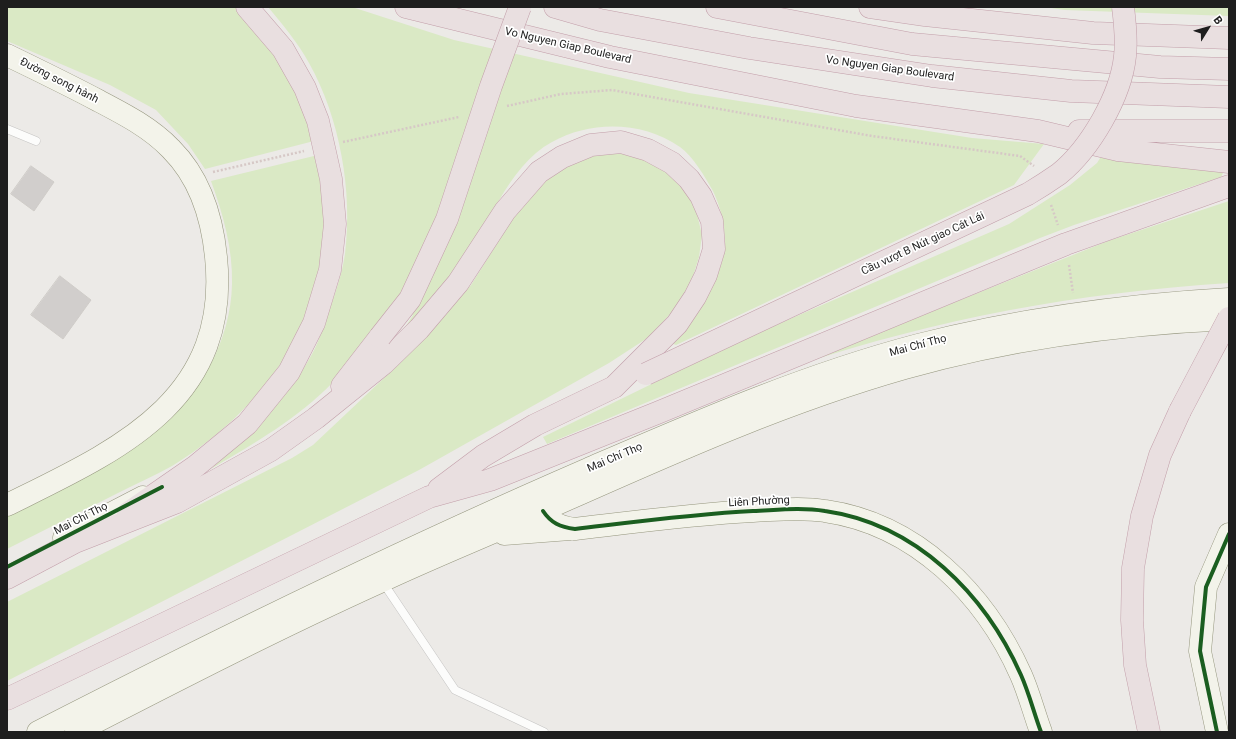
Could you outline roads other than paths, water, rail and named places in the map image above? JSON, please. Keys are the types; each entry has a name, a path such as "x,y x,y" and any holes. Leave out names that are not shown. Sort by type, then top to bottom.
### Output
{"highway":[{"path":"104,531 162,487 196,466 247,424 289,372 314,323 330,270 335,224 332,186 318,121 305,88 283,49 247,7"},
{"name":"Vo Nguyen Giap Boulevard","path":"406,7 610,57 832,101 1038,131 1118,150 1229,162"},
{"path":"316,418 410,299 447,219 520,7"},
{"name":"Vo Nguyen Giap Boulevard","path":"555,7 600,20 749,48 932,76 1071,91 1229,97"},
{"path":"717,7 912,44 1132,64 1229,69"},
{"path":"870,7 925,15 1093,33 1229,38"},
{"name":"Cầu vượt B Nút giao Cát Lái","path":"428,496 483,456 535,425 1028,194 1059,173 1080,152 1102,120 1118,87 1126,56 1123,7"},
{"name":"Vo Nguyen Giap Boulevard","path":"1038,131 1229,131"},
{"path":"316,418 383,364 419,329 458,283 505,210 539,172 562,157 591,145 621,142 648,150 672,163 689,178 701,196 712,221 714,249 706,276 695,297 677,324 614,387"},
{"path":"7,699 428,496 490,480 657,413 1066,244 1229,186"},
{"path":"1149,732 1135,666 1132,620 1133,568 1142,516 1160,455 1180,410 1229,319"},
{"name":"Mai Chí Thọ","path":"7,578 75,542 177,502 271,450 316,418"}],"main road":[{"name":"Đường song hành","path":"7,55 55,77 110,107 144,127 171,148 190,171 205,199 214,238 218,278 214,315 207,347 193,375 170,405 141,431 69,474 7,505"},
{"name":"Mai Chí Thọ","path":"76,732 230,653 382,581 487,535 539,501 737,405 797,382 888,354 980,330 1042,319 1159,304 1229,299"},
{"name":"Mai Chí Thọ","path":"38,732 234,632 380,562 809,399 907,367 1047,336 1178,322 1229,319"},
{"name":"Mai Chí Thọ","path":"7,567 162,487"},
{"name":"Liên Phường","path":"539,501 548,519 562,527 575,529"},
{"name":"Liên Phường","path":"487,535 575,529 716,513 794,509 825,511 861,519 899,535 931,556 959,581 983,608 1008,648 1021,676 1040,732"},
{"path":"1217,732 1200,651 1206,587 1229,534"}],"lane":[{"path":"7,129 36,142"},
{"path":"382,581 455,690 544,732"}]}
